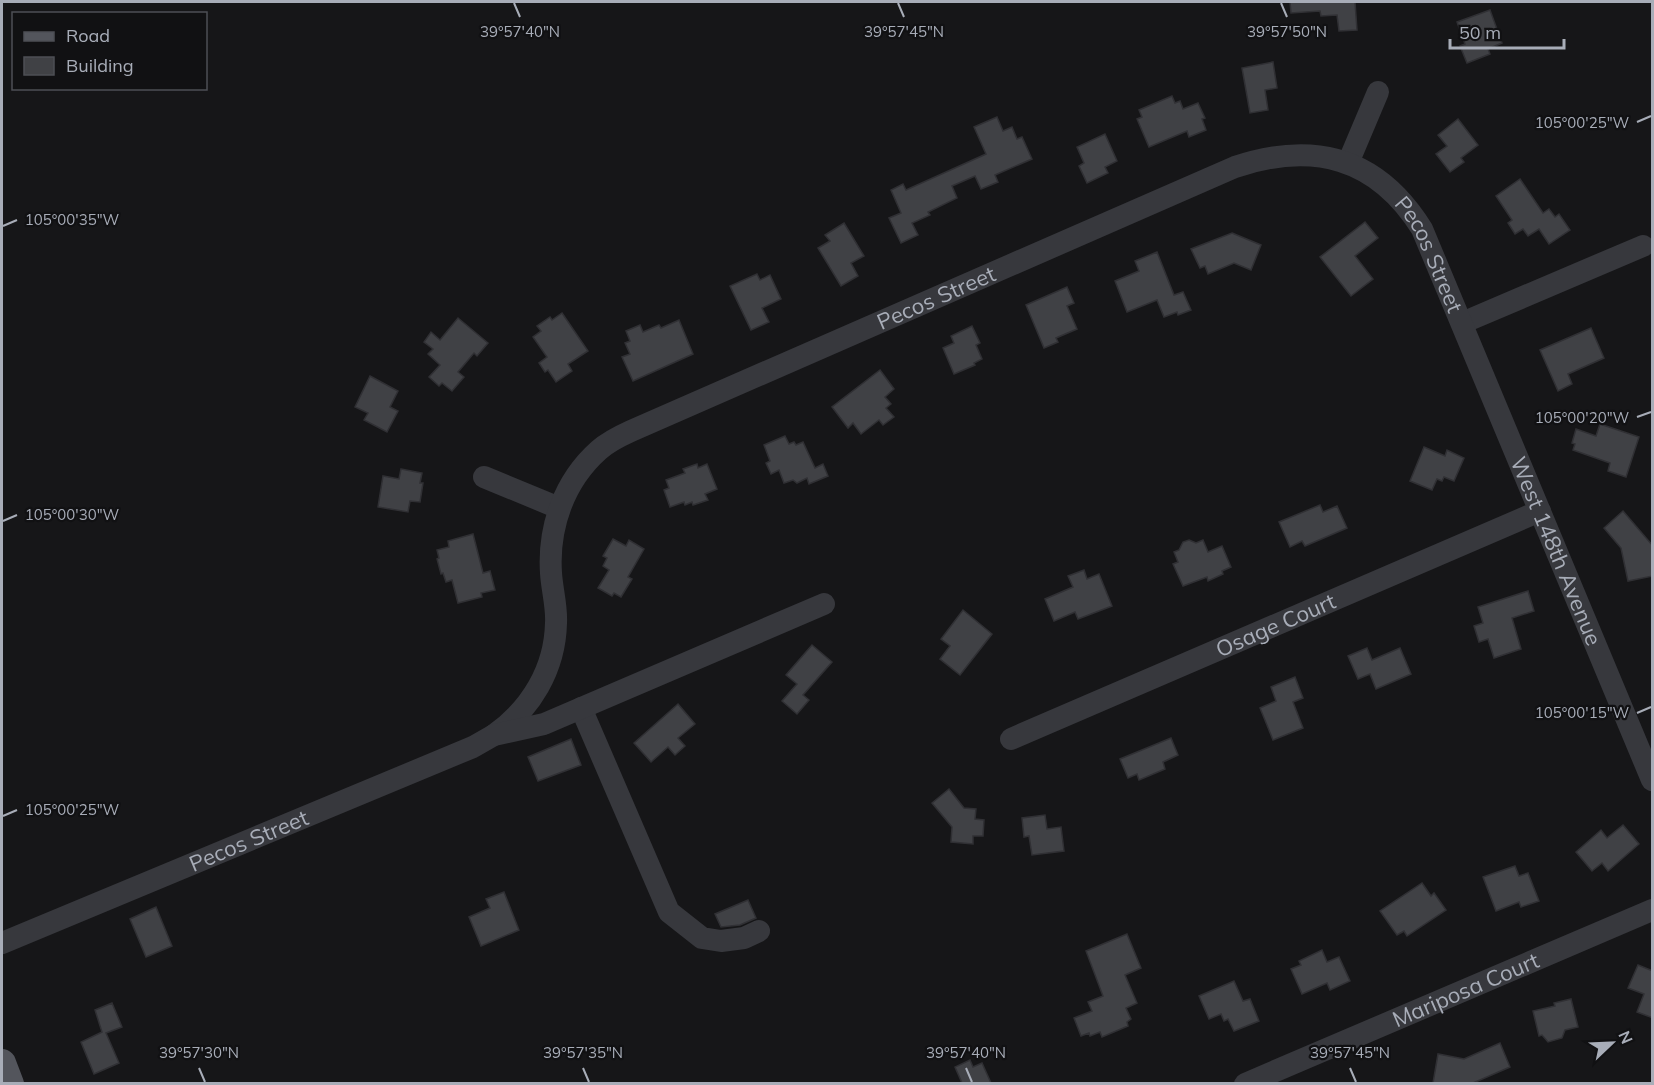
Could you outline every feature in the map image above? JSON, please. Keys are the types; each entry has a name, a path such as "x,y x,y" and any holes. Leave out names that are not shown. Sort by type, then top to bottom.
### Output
{"main road":[{"path":"2,1063 10,1083"}],"street":[{"path":"1348,163 1378,92"},
{"name":"Pecos Street","path":"2,943 473,747 494,735 515,718 534,696 553,650 557,615 550,574 550,546 559,508 583,466 600,448 630,431 1235,167 1260,159 1290,155 1327,157 1348,163 1388,188 1414,216 1428,240 1462,323 1643,246"},
{"name":"West 148th Avenue","path":"1462,323 1653,780"},
{"path":"484,477 559,508"},
{"name":"Osage Court","path":"1011,739 1540,512"},
{"name":"Pecos Street","path":"494,735 544,724 824,604"},
{"path":"581,708 669,912 702,938 721,941 744,938 759,931"},
{"name":"Mariposa Court","path":"1245,1083 1653,910"}],"building":[{"path":"1290,2 1355,2 1357,30 1339,31 1337,15 1321,16 1320,11 1291,13"},
{"path":"1490,10 1502,43 1488,49 1490,54 1467,63 1460,46 1465,44 1457,22"},
{"path":"1273,62 1277,88 1265,90 1268,110 1250,113 1242,68"},
{"path":"1172,96 1175,103 1180,101 1183,109 1198,103 1205,118 1202,119 1206,130 1189,137 1187,131 1149,147 1137,119 1142,117 1139,110"},
{"path":"997,117 1003,131 1012,127 1017,139 1022,137 1032,159 995,175 998,182 981,189 975,176 952,186 957,198 928,212 930,215 912,223 918,235 901,243 889,218 901,213 891,190 903,184 906,190 986,154 974,127"},
{"path":"1458,119 1478,145 1461,158 1464,162 1450,172 1436,154 1447,146 1438,135"},
{"path":"1105,134 1117,161 1105,167 1108,173 1087,183 1079,166 1084,163 1077,147"},
{"path":"1520,179 1543,213 1549,209 1555,217 1559,214 1570,230 1549,244 1539,229 1528,236 1523,229 1515,234 1508,223 1512,220 1496,196"},
{"path":"1365,222 1378,238 1355,256 1373,279 1351,296 1320,257"},
{"path":"844,223 864,256 851,263 858,276 841,286 818,248 830,241 825,235"},
{"path":"1232,233 1261,245 1251,270 1234,263 1208,274 1205,266 1200,268 1191,249"},
{"path":"1157,252 1174,295 1183,292 1191,310 1164,317 1157,300 1127,312 1115,281 1139,271 1135,261"},
{"path":"757,274 760,280 770,275 781,299 762,308 769,322 751,330 730,286"},
{"path":"1067,287 1074,303 1067,306 1077,329 1056,338 1058,342 1044,348 1026,305"},
{"path":"562,313 588,351 568,364 572,371 556,382 548,370 545,372 539,363 547,357 533,337 541,331 537,326 550,317 552,320"},
{"path":"458,318 488,343 477,356 474,353 458,372 464,377 452,391 442,383 439,386 429,377 440,365 428,354 433,349 424,342 431,332 440,340"},
{"path":"679,320 693,354 633,381 622,357 630,354 625,343 630,341 626,331 640,325 643,332 659,325 661,328"},
{"path":"972,326 980,343 976,345 982,359 974,363 975,365 954,374 943,348 954,343 951,336"},
{"path":"1591,328 1604,358 1568,374 1572,384 1558,391 1540,350"},
{"path":"880,370 894,389 885,397 891,404 886,408 894,417 883,425 879,420 861,434 853,423 848,428 832,407"},
{"path":"370,376 398,391 390,407 398,411 387,432 364,420 368,413 355,407"},
{"path":"1600,424 1639,437 1626,477 1608,471 1610,463 1573,450 1575,444 1572,443 1576,429 1596,436"},
{"path":"785,436 789,444 794,442 796,445 803,442 815,468 823,464 828,476 809,484 807,478 797,483 793,480 784,483 779,470 771,474 766,463 770,461 764,445"},
{"path":"1424,447 1445,456 1447,450 1464,458 1454,481 1444,477 1442,481 1437,479 1432,490 1410,481"},
{"path":"697,464 698,468 707,464 717,489 705,494 708,500 693,505 692,502 685,505 684,502 670,507 664,490 669,488 666,480 685,473 683,469"},
{"path":"401,469 422,473 420,502 410,501 408,512 378,507 383,476 399,479"},
{"path":"1320,505 1323,512 1337,506 1347,528 1305,546 1302,541 1290,547 1279,522"},
{"path":"1623,511 1653,546 1653,576 1628,581 1621,548 1604,528"},
{"path":"473,534 483,573 490,571 495,590 481,593 482,597 458,603 452,580 446,582 443,573 441,574 437,550 449,547 448,541"},
{"path":"613,539 626,546 629,540 644,549 628,577 632,579 621,597 614,593 612,596 598,588 609,570 603,566 607,558 603,556"},
{"path":"1189,540 1196,543 1203,540 1208,552 1222,546 1231,567 1222,571 1223,574 1208,581 1207,577 1183,586 1173,564 1178,562 1174,552 1179,550 1183,542"},
{"path":"1084,570 1087,579 1099,574 1112,606 1078,619 1075,612 1054,621 1045,599 1073,587 1068,576"},
{"path":"1528,591 1534,611 1512,618 1521,649 1494,658 1488,639 1479,642 1474,626 1483,623 1478,607"},
{"path":"963,610 992,634 960,675 940,659 950,646 941,639"},
{"path":"812,645 832,662 803,695 809,700 797,714 782,701 797,684 786,675"},
{"path":"1367,648 1372,660 1400,648 1411,674 1376,689 1370,674 1358,679 1348,656"},
{"path":"1295,677 1303,698 1293,702 1303,728 1273,740 1260,708 1276,701 1271,687"},
{"path":"678,704 695,724 678,738 685,746 675,755 668,747 651,762 634,743"},
{"path":"1171,738 1178,755 1163,762 1165,769 1139,780 1137,774 1128,778 1120,759"},
{"path":"571,739 581,765 538,781 528,757"},
{"path":"949,789 964,808 976,809 975,819 984,820 983,836 973,836 973,844 951,842 952,827 932,803"},
{"path":"1045,815 1047,829 1061,827 1064,851 1032,855 1029,836 1024,837 1022,818"},
{"path":"1623,825 1639,844 1608,871 1602,863 1592,871 1576,852 1601,830 1607,838"},
{"path":"1515,866 1519,876 1528,873 1539,901 1521,907 1519,902 1496,911 1483,877"},
{"path":"1422,883 1431,896 1434,893 1446,910 1407,936 1404,931 1397,935 1380,911"},
{"path":"504,892 519,930 481,946 469,917 490,908 486,899"},
{"path":"748,900 756,918 740,925 721,927 715,914"},
{"path":"156,907 172,946 146,957 130,919"},
{"path":"1127,934 1141,968 1125,975 1137,1003 1126,1008 1131,1019 1127,1022 1128,1026 1102,1037 1100,1032 1090,1036 1089,1033 1081,1036 1074,1018 1092,1011 1088,1002 1103,996 1086,951"},
{"path":"1322,950 1327,962 1339,957 1350,981 1330,990 1327,983 1302,994 1291,969 1301,965 1299,961"},
{"path":"1638,965 1653,971 1653,1018 1637,1012 1644,994 1628,988"},
{"path":"1234,981 1243,1001 1250,999 1259,1021 1234,1031 1228,1019 1224,1021 1221,1014 1209,1019 1199,996"},
{"path":"1571,999 1578,1027 1565,1030 1562,1038 1548,1042 1542,1035 1539,1036 1533,1011 1555,1006 1554,1003"},
{"path":"112,1003 122,1027 106,1033 119,1063 94,1074 81,1042 102,1032 95,1010"},
{"path":"1500,1043 1510,1067 1473,1083 1433,1083 1438,1054 1464,1059"},
{"path":"970,1060 973,1067 982,1063 991,1083 962,1083 955,1067"}]}
